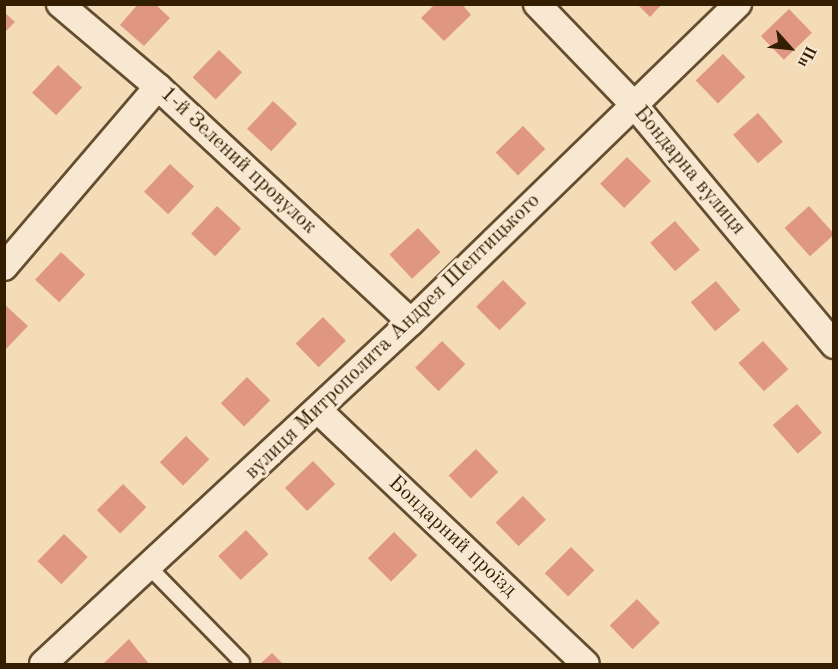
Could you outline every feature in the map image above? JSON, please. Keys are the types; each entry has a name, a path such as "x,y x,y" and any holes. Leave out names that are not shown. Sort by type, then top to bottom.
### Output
{"street":[{"name":"1-й Зелений провулок","path":"60,4 158,87 411,322"},
{"name":"Бондарна вулиця","path":"537,4 635,106 834,345"},
{"name":"вулиця Митрополита Андрея Шептицького","path":"43,664 411,322 738,4"},
{"path":"4,267 158,87"},
{"name":"Бондарний проїзд","path":"318,410 586,664"}],"lane":[{"path":"149,567 242,662"}],"building":[{"path":"138,4 155,4 170,18 144,46 120,25"},
{"path":"435,4 462,4 471,15 444,41 421,18"},
{"path":"637,4 662,4 650,17"},
{"path":"789,9 812,33 784,60 761,36"},
{"path":"4,12 15,22 4,33"},
{"path":"219,50 242,72 216,100 193,77"},
{"path":"723,54 745,77 718,103 696,80"},
{"path":"58,65 82,88 56,115 32,93"},
{"path":"273,101 297,124 271,151 247,129"},
{"path":"758,113 783,142 758,163 733,135"},
{"path":"523,126 545,149 518,175 496,152"},
{"path":"627,157 651,181 624,208 600,184"},
{"path":"170,164 194,187 168,214 144,192"},
{"path":"217,206 241,229 215,256 191,234"},
{"path":"809,206 834,234 810,256 784,228"},
{"path":"675,221 700,250 675,271 650,243"},
{"path":"418,228 441,252 412,279 389,255"},
{"path":"61,252 85,275 59,302 35,280"},
{"path":"503,280 526,303 499,330 476,307"},
{"path":"716,281 740,310 715,331 691,302"},
{"path":"4,304 28,326 4,351"},
{"path":"323,317 346,341 319,367 296,343"},
{"path":"442,341 465,364 438,391 415,368"},
{"path":"763,341 788,369 764,391 738,363"},
{"path":"247,377 270,400 244,426 221,403"},
{"path":"797,404 822,433 798,454 773,425"},
{"path":"186,436 209,459 183,485 160,462"},
{"path":"476,449 498,472 471,498 449,475"},
{"path":"313,461 335,484 307,511 285,488"},
{"path":"123,484 146,507 120,533 97,510"},
{"path":"523,496 546,520 519,546 496,522"},
{"path":"246,530 269,554 241,580 218,556"},
{"path":"394,532 417,555 391,581 368,558"},
{"path":"64,534 88,557 61,584 38,561"},
{"path":"571,547 594,570 568,596 545,573"},
{"path":"637,599 660,623 633,649 610,625"},
{"path":"129,639 149,664 103,664"},
{"path":"272,653 283,664 260,664"}]}
